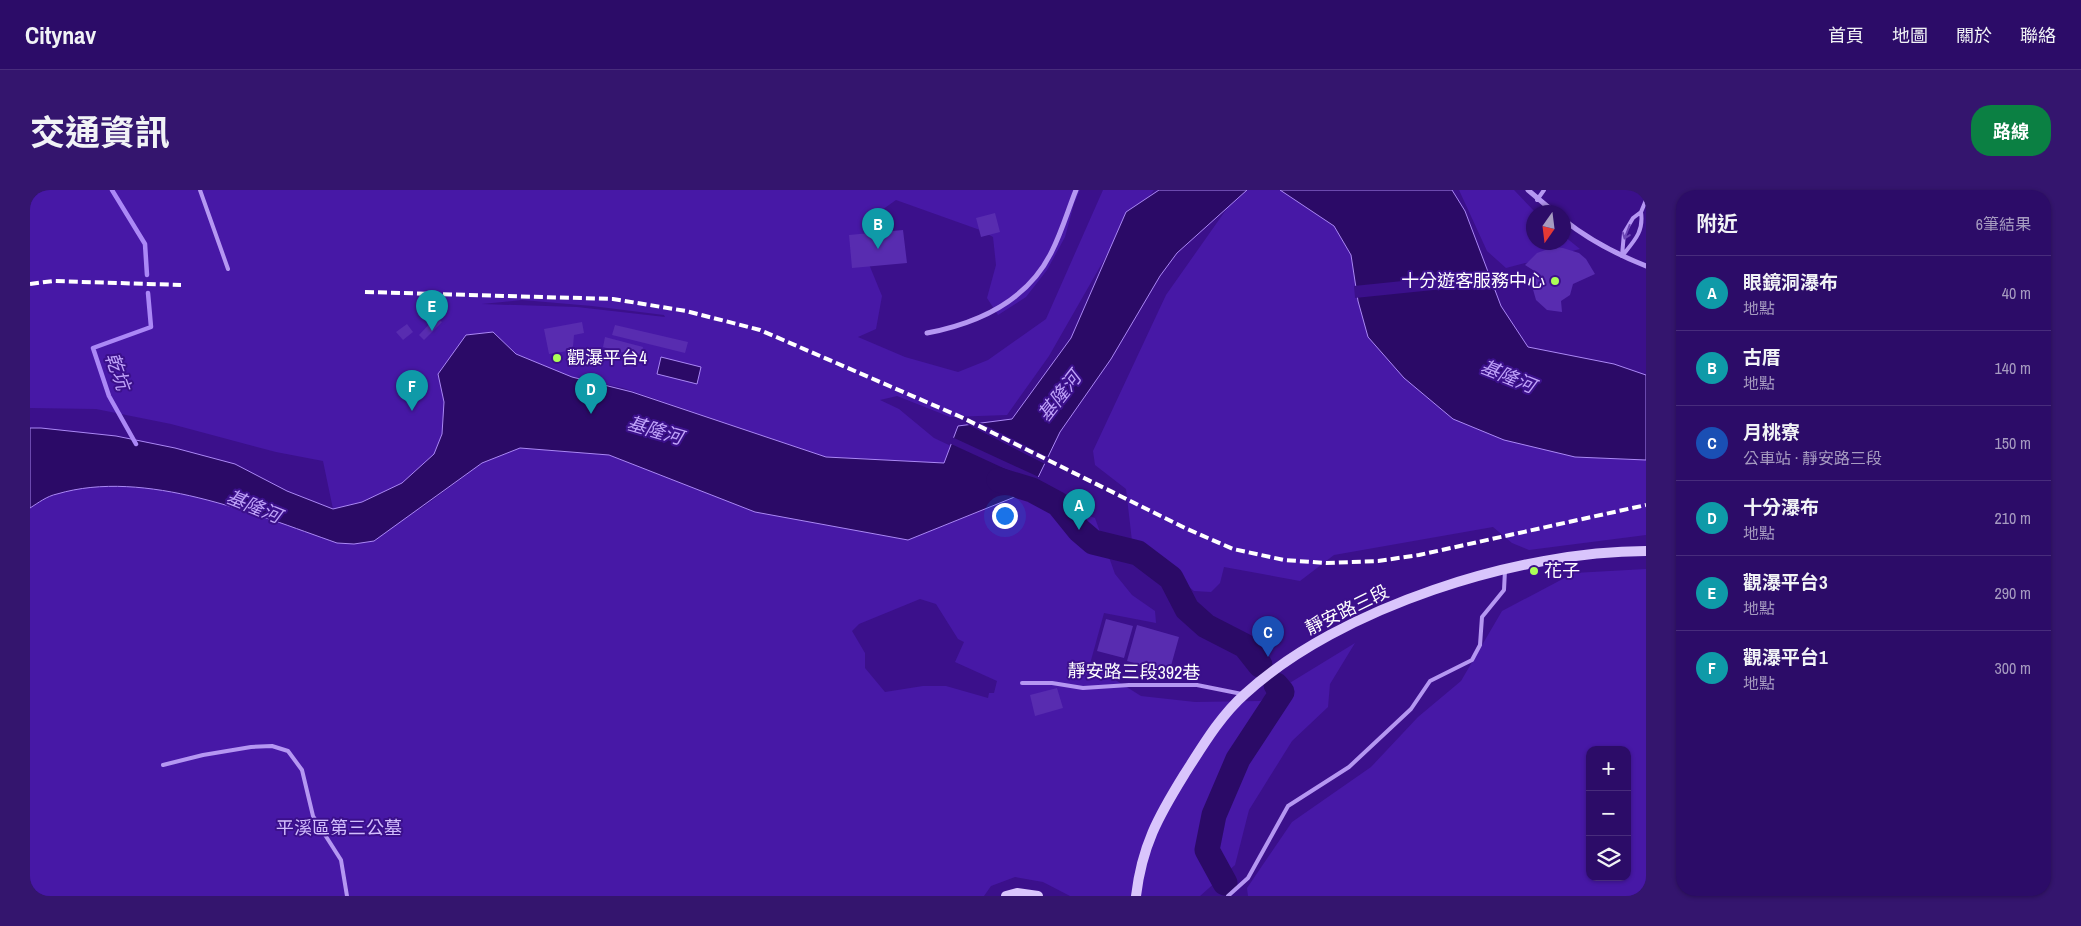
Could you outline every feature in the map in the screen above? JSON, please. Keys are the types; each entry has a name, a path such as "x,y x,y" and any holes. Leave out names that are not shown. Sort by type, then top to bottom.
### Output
{"main road":[{"name":"靜安路三段","path":"1136,896 1141,861 1150,834 1169,799 1209,736 1244,695 1288,659 1388,607 1443,586 1505,570 1559,559 1625,551 1646,551"},
{"path":"1006,896 1017,893 1038,896"}],"street":[{"path":"927,333 948,329 981,317 1019,295 1039,273 1052,251 1076,190"},
{"path":"1528,190 1544,205"},
{"path":"1571,225 1582,234 1622,256 1646,266"}],"lane":[{"path":"200,190 228,269"},
{"path":"1537,200 1544,190"},
{"path":"1622,256 1635,240 1643,223 1641,212 1646,200"},
{"path":"1622,256 1624,233 1632,218 1641,212"},
{"path":"1228,896 1248,878 1288,806 1349,767 1411,709 1430,680 1472,660 1480,645 1482,617 1504,590 1505,570"},
{"name":"靜安路三段392巷","path":"1022,683 1052,682 1082,688 1129,684 1197,685 1244,695"},
{"path":"163,765 203,754 251,747 272,746 288,751 302,770 314,816 341,860 347,896"}],"green space":[{"path":"30,190 1080,190 1065,237 1047,270 1026,297 998,315 987,298 996,265 993,237 980,230 896,200 865,222 866,257 882,296 876,329 858,337 905,357 958,372 988,360 1046,319 1103,190 1154,190 1117,237 1049,356 1007,415 950,417 897,396 880,400 899,409 934,438 951,446 944,463 826,457 623,388 572,377 516,354 493,332 438,374 444,402 442,434 435,454 402,483 362,502 333,509 323,461 276,452 171,424 96,409 30,408","holes":["522,300 664,315 665,317 577,307 482,304"]},
{"path":"1247,190 1280,190 1334,226 1351,255 1358,301 1575,457 1646,460 1646,535 1529,550 1512,543 1493,527 1334,555 1300,581 1224,567 1220,583 1211,592 1194,591 1132,541 1126,489 1095,465 1093,451 1166,295 1228,207"},
{"path":"1459,190 1514,190 1528,205 1526,205 1526,250 1571,250 1571,242 1580,249 1506,268 1487,251"},
{"name":"平溪區第三公墓","path":"520,448 609,455 755,512 908,540 1024,494 1095,518 1115,574 1132,595 1155,611 1156,623 1104,613 1090,664 1141,696 1195,702 1260,701 1355,643 1330,684 1328,707 1292,741 1249,810 1235,865 1200,896 1070,896 1043,882 1015,877 991,886 984,896 30,896 30,508 53,495 91,487 162,490 235,508 337,543 422,508 482,463","holes":["920,599 936,604 958,639 964,642 955,662 997,681 994,693 989,693 988,698 946,686 923,686 885,692 865,668 865,653 852,631 859,624"]},
{"path":"1646,569 1646,896 1248,896 1247,888 1292,822 1371,767 1418,717 1461,681 1502,611 1574,573"}],"water":[{"name":"基隆河","path":"1159,190 1247,190 1177,253 1160,276 1111,359 1060,432 1032,490 908,540 755,512 609,455 520,448 482,463 374,541 354,544 337,543 235,508 162,490 91,487 53,495 30,508 30,428 116,436 175,448 235,464 287,491 333,509 362,502 402,483 434,454 442,434 444,402 438,374 466,335 493,332 516,354 572,377 632,392 826,457 944,463 958,426 1012,419 1071,338 1126,212"},
{"name":"基隆河","path":"1280,190 1452,190 1465,211 1501,306 1528,347 1614,364 1646,375 1646,460 1575,457 1504,440 1453,419 1404,378 1368,337 1358,301 1351,255 1334,226"},
{"path":"661,357 701,367 697,384 657,374"}],"pier":[{"path":"1490,272 1492,284 1355,298 1354,286"},
{"path":"977,421 1050,458 1047,465 963,422"},
{"path":"952,437 1041,478 1038,484 949,443"}],"building":[{"path":"995,213 1000,232 981,237 976,218"},
{"path":"903,230 907,263 852,268 849,235"},
{"name":"十分遊客服務中心","path":"1546,250 1569,250 1579,253 1586,259 1595,274 1573,284 1570,295 1561,301 1562,312 1547,310 1536,300 1532,286 1536,272 1525,265 1537,253"},
{"path":"436,317 442,322 424,340 419,335"},
{"path":"582,322 584,333 574,335 573,346 567,351 549,354 544,329"},
{"path":"407,324 413,332 403,340 396,332"},
{"path":"615,325 688,342 685,353 612,335"},
{"path":"605,337 643,347 641,357 603,347"},
{"path":"1106,619 1133,626 1124,658 1097,651"},
{"path":"1137,625 1179,637 1169,673 1127,661"},
{"path":"1057,688 1063,708 1035,716 1030,695"}],"waterway":[{"name":"乾坑","path":"112,190 145,244 147,275"},
{"name":"乾坑","path":"136,444 109,396 93,348 151,327 148,293"},
{"path":"999,480 1032,490 1058,504 1079,530 1093,542 1138,553 1171,578 1187,609 1206,626 1245,646 1260,665"},
{"path":"1225,883 1207,850 1214,815 1238,759 1282,692 1276,685"}],"railway":[{"path":"30,284 53,281 181,285"},
{"path":"365,292 613,299 686,311 760,330 961,417 1185,528 1233,549 1284,560 1326,563 1378,561 1419,555 1646,505"}],"place":[{"name":"古厝","path":"878,249"},
{"name":"十分遊客服務中心","path":"1555,281"},
{"name":"觀瀑平台3","path":"432,331"},
{"name":"觀瀑平台4","path":"557,358"},
{"name":"觀瀑平台1","path":"412,411"},
{"name":"十分瀑布","path":"591,414"},
{"name":"眼鏡洞瀑布","path":"1079,530"},
{"name":"花子","path":"1534,571"},
{"name":"月桃寮","path":"1268,657"}]}
